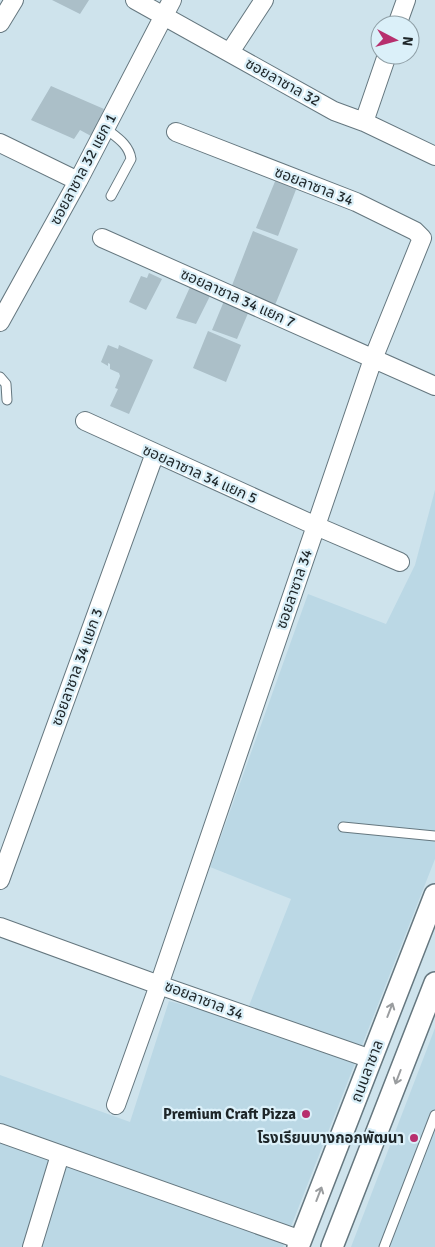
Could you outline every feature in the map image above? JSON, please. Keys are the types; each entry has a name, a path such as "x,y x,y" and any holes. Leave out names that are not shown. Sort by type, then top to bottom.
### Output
{"street":[{"path":"0,22 14,0"},
{"name":"ซอยลาซาล 32","path":"135,0 168,8 230,52 334,111 364,122 435,156"},
{"path":"230,52 264,0"},
{"path":"401,15 406,0"},
{"name":"ซอยลาซาล 32 แยก 1","path":"0,322 78,180 168,8"},
{"path":"364,122 384,65"},
{"name":"ซอยลาซาล 34","path":"176,132 356,202 415,231 422,238 373,358 159,985 371,1059"},
{"path":"0,143 78,180"},
{"name":"ซอยลาซาล 34 แยก 7","path":"102,238 435,386"},
{"name":"ซอยลาซาล 34 แยก 5","path":"85,421 400,562"},
{"name":"ซอยลาซาล 34 แยก 3","path":"0,880 155,453"},
{"name":"ถนนลาซาล","path":"300,1243 435,894"},
{"path":"0,927 159,985 116,1105"},
{"name":"ถนนลาซาล","path":"332,1247 435,983"},
{"path":"0,1133 300,1243"},
{"path":"32,1247 60,1155"}],"lane":[{"path":"105,128 124,143 130,152 131,159 111,196"},
{"path":"0,377 6,384 7,400"},
{"path":"343,827 435,836"},
{"path":"384,1247 435,1115"}],"shaded area":[{"path":"435,490 435,859 283,1247 0,1247 0,1075 130,1122 169,1001 243,1021 291,899 210,867 308,594 386,624 415,565"},
{"name":"โรงเรียนบางกอกพัฒนา","path":"435,1028 435,1247 351,1247"}],"building":[{"path":"52,0 89,0 80,14"},
{"path":"51,86 104,109 91,136 80,130 74,139 31,120"},
{"path":"276,179 297,187 278,236 256,228"},
{"path":"253,231 298,249 275,305 231,288"},
{"path":"149,273 162,279 146,310 129,302 141,276 147,278"},
{"path":"190,287 210,296 196,324 176,318"},
{"path":"224,301 249,311 237,339 212,330"},
{"path":"208,331 241,345 226,382 193,368"},
{"path":"108,345 118,349 119,345 153,360 129,414 110,406 118,389 115,388 120,376 119,373 110,369 110,364 108,363 108,366 101,362"}],"place":[{"name":"Premium Craft Pizza","path":"306,1114"},
{"name":"โรงเรียนบางกอกพัฒนา","path":"414,1138"}]}
